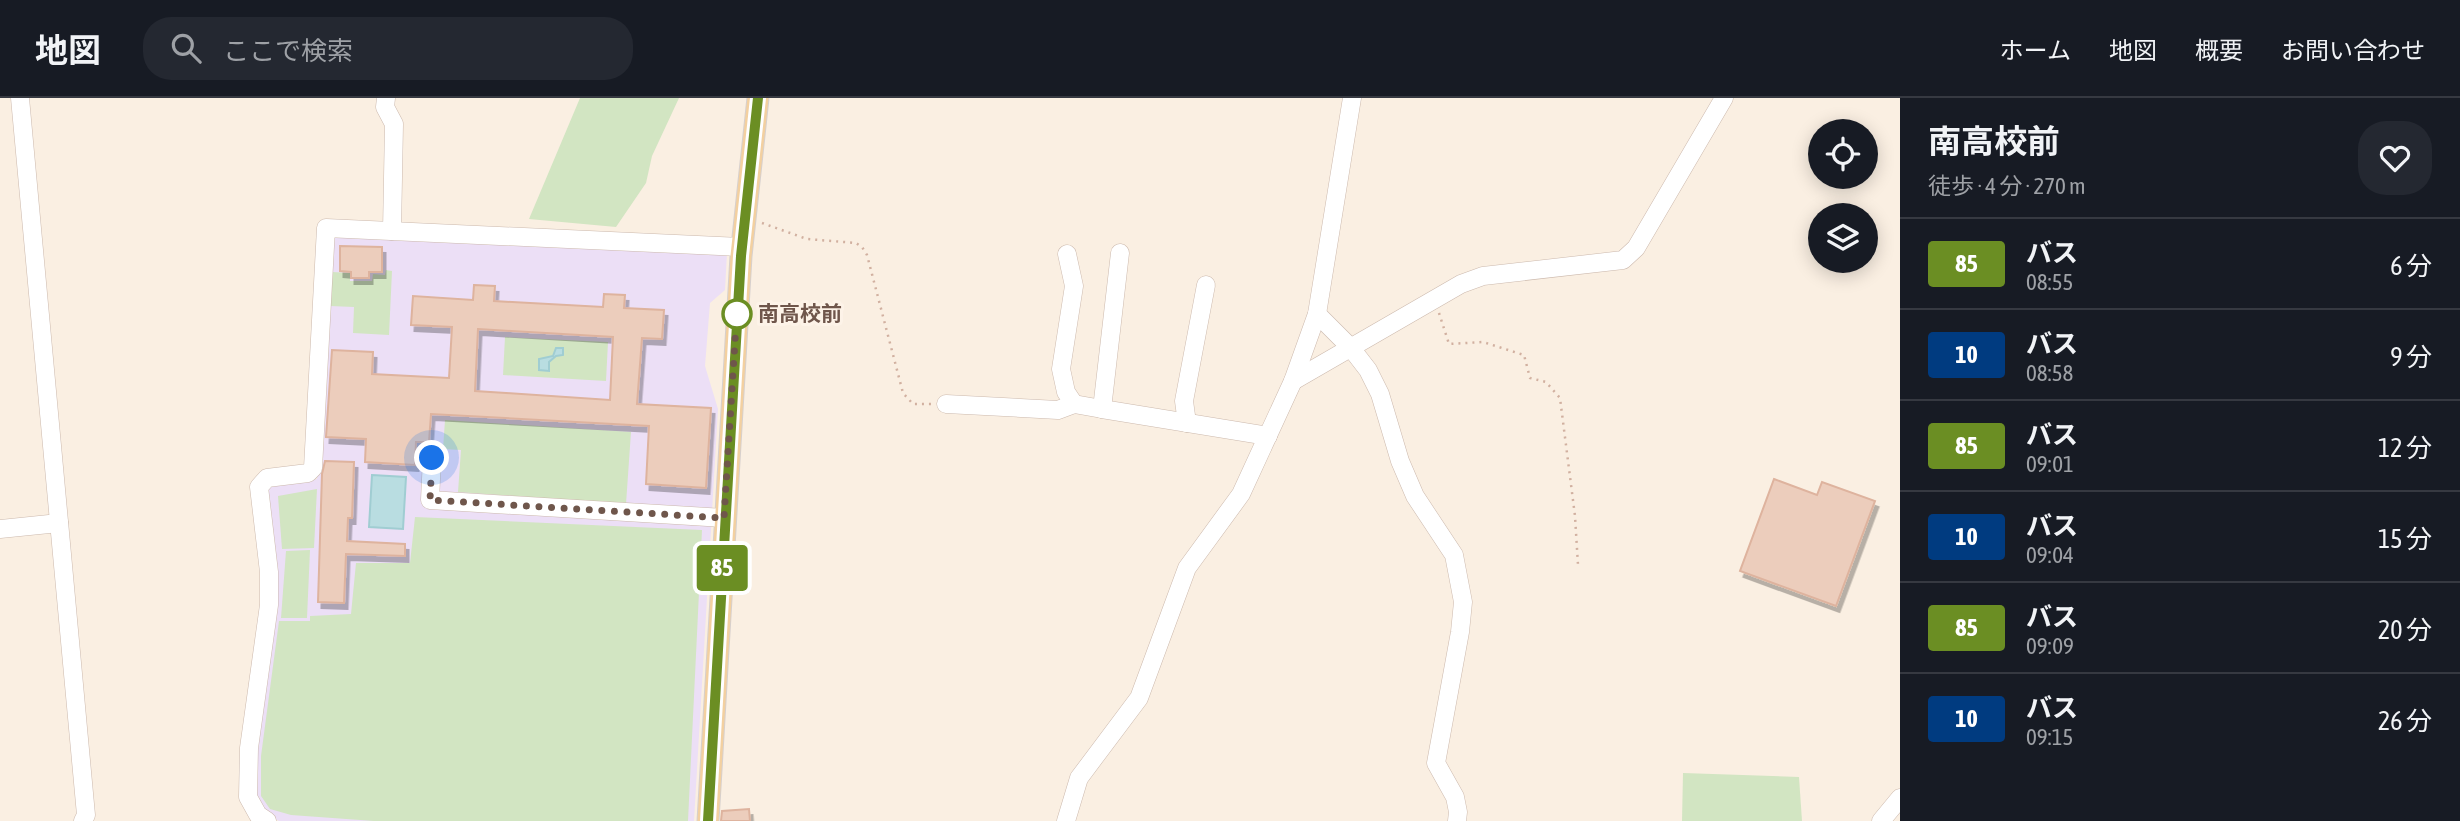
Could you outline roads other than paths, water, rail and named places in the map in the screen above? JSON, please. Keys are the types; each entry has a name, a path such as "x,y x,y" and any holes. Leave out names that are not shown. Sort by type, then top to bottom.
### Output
{"main road":[{"path":"708,821 741,247 758,98"}],"street":[{"path":"20,98 86,815 83,821"},
{"path":"386,98 385,107 394,124 392,231"},
{"path":"1066,821 1079,778 1139,698 1187,568 1241,494 1293,381 1317,314 1352,98"},
{"path":"1293,381 1461,284 1483,276 1623,260 1636,248 1724,98"},
{"path":"267,821 258,815 248,797 249,748 269,605 269,572 259,486 267,478 308,473 313,468 326,228 741,247"},
{"path":"1102,409 1119,253"},
{"path":"1067,254 1074,286 1061,369 1066,392 1074,404"},
{"path":"1187,423 1184,401 1206,285"},
{"path":"1317,314 1352,348 1368,370 1380,394 1400,461 1415,496 1454,555 1463,602 1436,762 1455,797 1457,821"},
{"path":"946,404 1058,410 1074,404 1268,436"},
{"path":"432,458 430,500 724,518"},
{"path":"0,529 59,523"},
{"path":"1881,821 1900,798"}],"water":[{"path":"556,348 563,348 563,355 556,356 549,362 549,371 539,370 539,359 553,356"},
{"path":"372,475 406,477 403,529 369,527"}],"place":[{"name":"南高校前","path":"737,314"}]}
